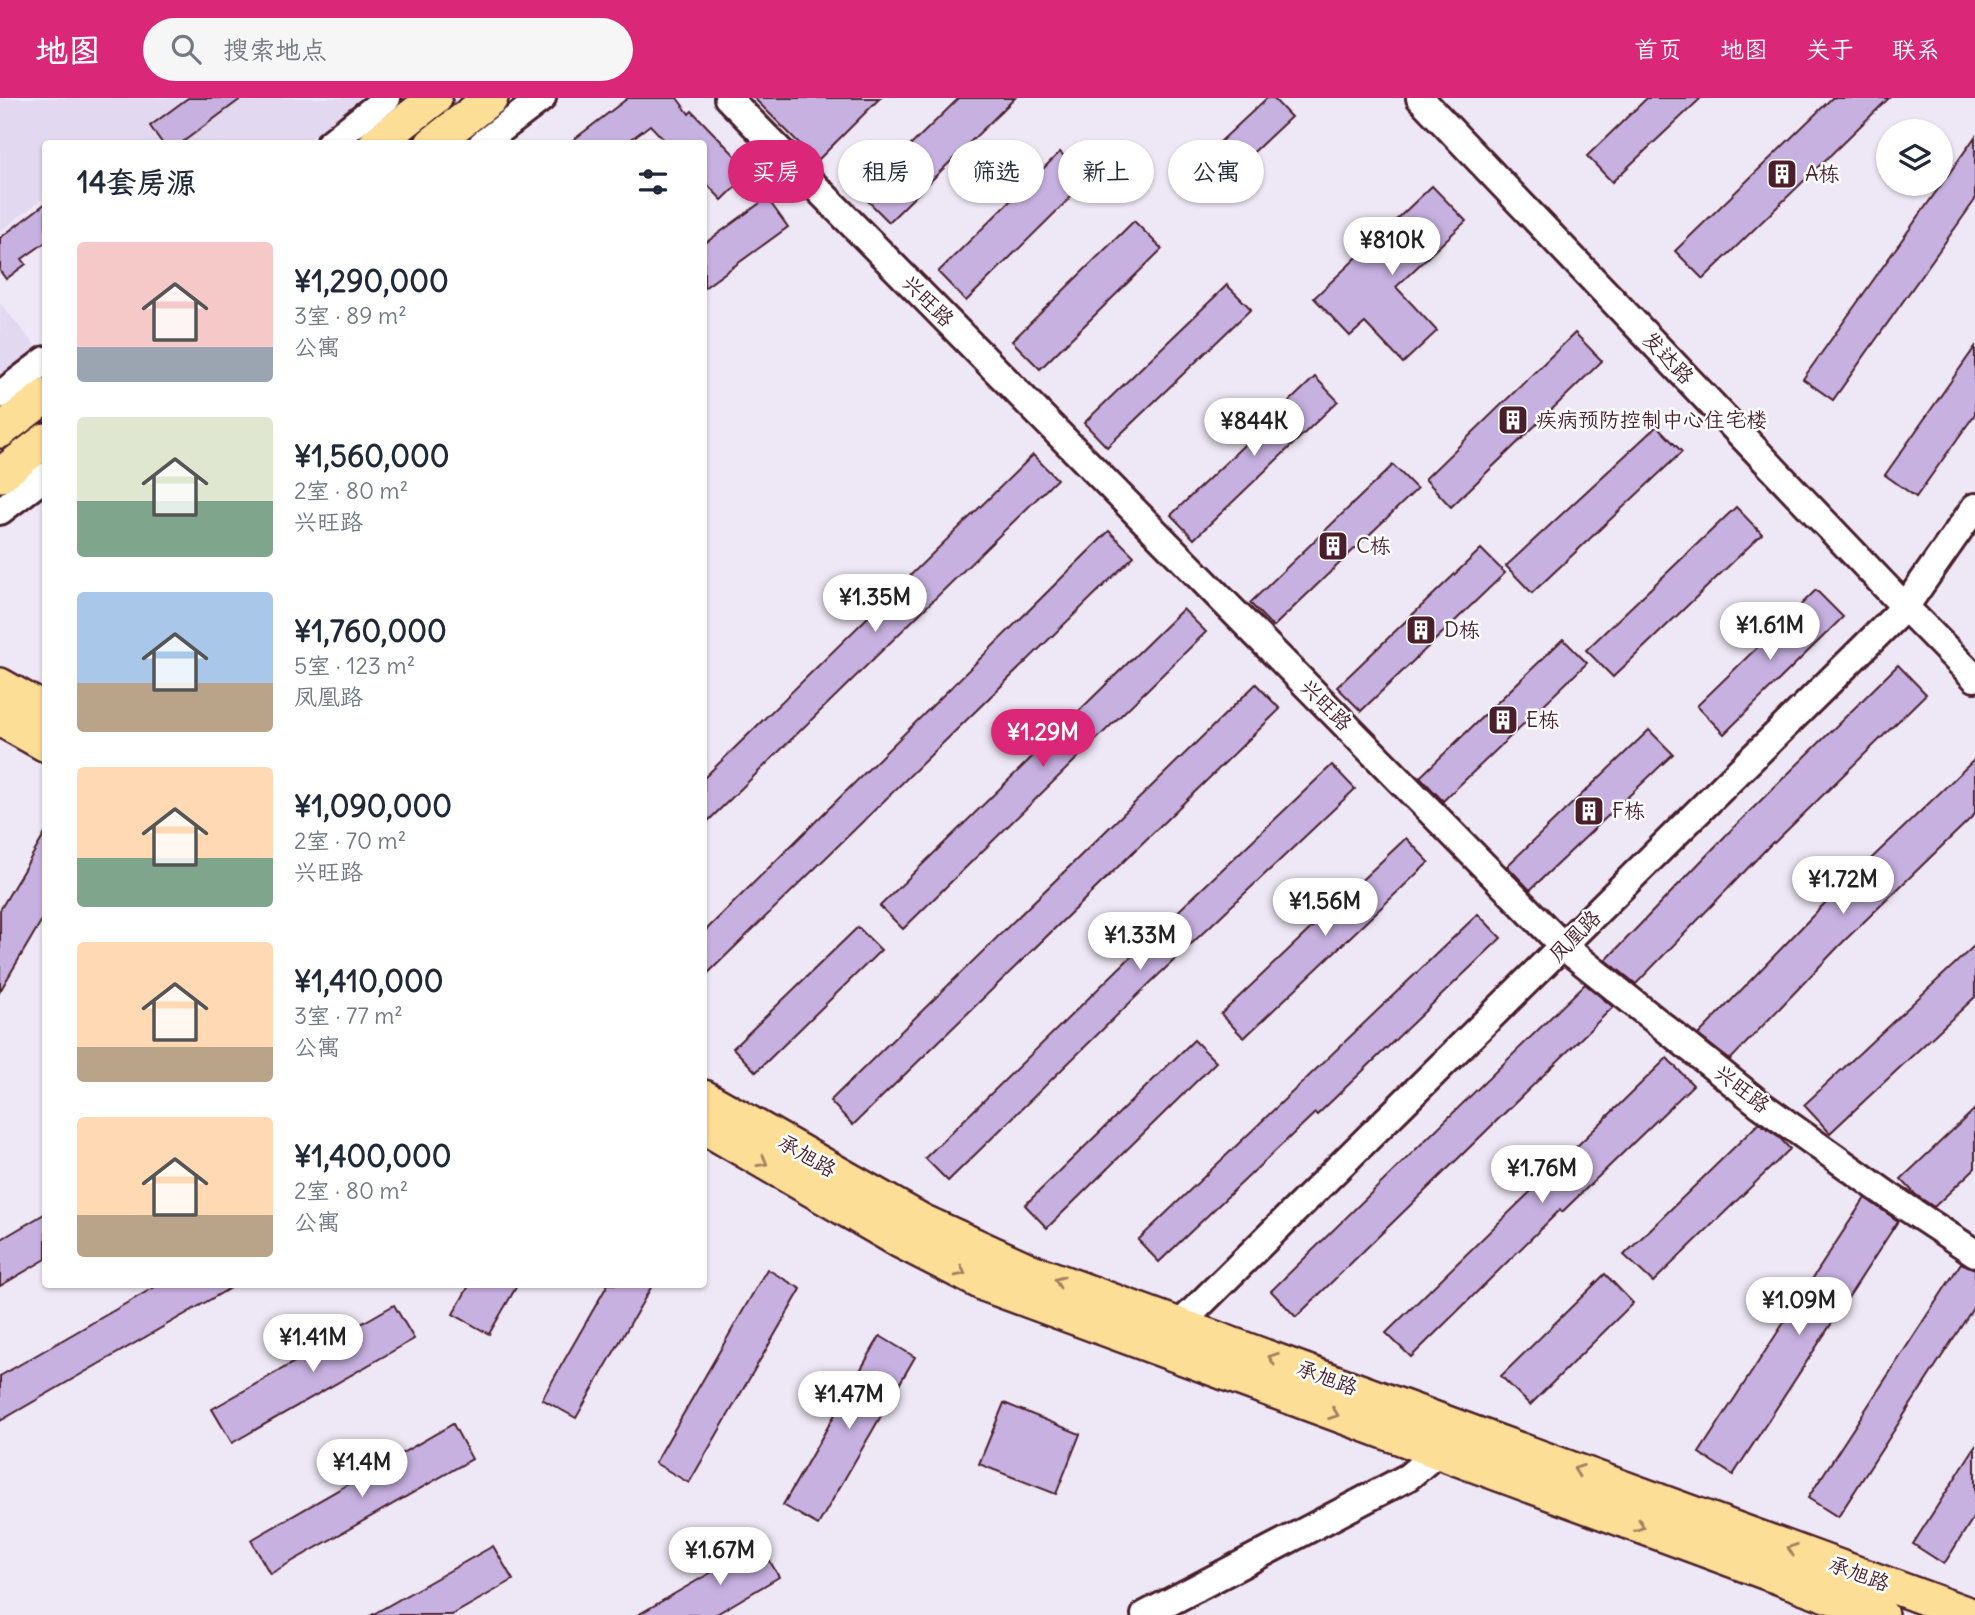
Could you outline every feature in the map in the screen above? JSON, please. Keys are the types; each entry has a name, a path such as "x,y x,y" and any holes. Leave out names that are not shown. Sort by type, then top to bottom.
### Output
{"main road":[{"path":"381,140 435,98"},
{"path":"437,140 491,98"},
{"path":"0,431 42,399"},
{"path":"0,475 42,443"},
{"path":"0,685 42,710"},
{"path":"0,719 42,744"},
{"name":"承旭路","path":"707,1099 922,1221 1029,1270 1971,1615"},
{"name":"承旭路","path":"707,1129 900,1241 986,1284 1881,1615"}],"street":[{"path":"334,140 387,98"},
{"path":"487,140 542,98"},
{"name":"兴旺路","path":"728,98 1564,947 1761,1105 1975,1253"},
{"name":"发达路","path":"1420,98 1975,678"},
{"path":"0,395 42,363"},
{"path":"0,511 42,479"},
{"name":"凤凰路","path":"1156,1348 1905,607 1975,507"},
{"path":"1145,1615 1408,1478 1438,1452"}],"shaded area":[{"path":"0,98 362,98 308,140 42,140 42,199 0,231"},
{"path":"0,303 41,353 0,385"}],"building":[{"path":"188,98 242,98 185,140 160,140 150,126"},
{"path":"628,98 677,98 689,114 692,111 728,148 728,194 722,200 707,184 707,140 664,140 650,125 630,140 573,140"},
{"path":"754,98 880,98 824,154 824,140 796,140"},
{"path":"959,98 1015,98 972,140 948,140 948,164 934,178 934,140 916,140"},
{"path":"1267,98 1273,98 1291,117 1264,142 1264,140 1222,140"},
{"path":"1647,98 1701,98 1612,182 1587,156"},
{"name":"A栋","path":"1832,98 1889,98 1703,279 1675,251"},
{"path":"1975,137 1975,200 1833,400 1803,379 1933,196 1953,196 1953,168"},
{"path":"1058,154 1058,203 1065,203 966,301 938,272 1008,203 1044,203 1044,168"},
{"path":"1432,186 1466,221 1396,287 1437,331 1403,363 1365,323 1350,336 1314,298"},
{"path":"760,203 771,203 788,227 707,286 707,242"},
{"path":"870,203 908,203 889,222"},
{"path":"42,206 42,245 22,259 26,264 6,279 0,271 0,238"},
{"path":"1134,221 1162,249 1040,369 1012,341"},
{"path":"1227,285 1251,309 1107,447 1084,423"},
{"name":"疾病预防控制中心住宅楼","path":"1575,333 1602,361 1451,507 1425,479"},
{"path":"1975,347 1975,414 1916,497 1885,475"},
{"path":"1315,377 1338,401 1194,539 1171,515"},
{"path":"1657,426 1682,452 1532,593 1506,566"},
{"path":"1033,455 1057,479 707,822 707,775"},
{"name":"C栋","path":"1393,465 1417,489 1273,627 1250,603"},
{"path":"1736,507 1762,534 1613,677 1586,650"},
{"path":"1109,531 1134,556 707,974 707,929"},
{"name":"D栋","path":"1481,549 1505,573 1361,711 1337,687"},
{"path":"1816,590 1843,617 1724,734 1697,706"},
{"path":"1183,609 1206,632 903,929 880,906"},
{"name":"E栋","path":"1563,639 1587,663 1443,801 1420,777"},
{"path":"1898,665 1926,694 1773,842 1636,984 1606,960 1732,829"},
{"path":"1256,684 1280,709 853,1125 830,1101"},
{"name":"F栋","path":"1649,730 1673,754 1530,890 1507,866"},
{"path":"1975,759 1975,814 1840,945 1730,1060 1698,1035 1826,902"},
{"path":"1332,765 1355,789 1150,983 948,1181 925,1158"},
{"path":"1406,838 1429,862 1244,1038 1221,1014"},
{"path":"42,839 42,920 0,991 0,910"},
{"path":"1478,914 1501,938 1159,1262 1138,1240"},
{"path":"858,927 881,950 756,1072 733,1048"},
{"path":"1975,945 1975,997 1830,1133 1804,1105"},
{"path":"1585,984 1613,1007 1296,1317 1271,1291"},
{"path":"1194,1040 1216,1062 1047,1228 1025,1205"},
{"path":"1667,1058 1693,1085 1562,1212 1560,1210 1411,1357 1386,1333"},
{"path":"1975,1109 1975,1168 1934,1207 1916,1195 1901,1179"},
{"path":"1759,1123 1778,1136 1790,1149 1653,1282 1624,1255"},
{"path":"1865,1198 1898,1221 1733,1475 1699,1453"},
{"path":"42,1215 42,1261 0,1286 0,1240"},
{"path":"1961,1263 1975,1269 1975,1305 1838,1517 1808,1498"},
{"path":"767,1269 801,1289 689,1483 655,1463"},
{"path":"1605,1274 1633,1303 1530,1405 1501,1376"},
{"path":"153,1288 230,1288 0,1421 0,1376"},
{"path":"468,1288 516,1288 489,1334 453,1314"},
{"path":"606,1288 651,1288 576,1418 542,1399"},
{"path":"394,1305 414,1339 232,1443 212,1409"},
{"path":"880,1336 915,1357 818,1525 783,1505"},
{"path":"1004,1403 1080,1434 1056,1494 979,1464"},
{"path":"453,1424 472,1459 270,1574 251,1540"},
{"path":"1975,1447 1975,1515 1944,1564 1913,1544"},
{"path":"760,1544 779,1577 715,1615 638,1615"},
{"path":"493,1546 513,1580 452,1615 372,1615"}],"place":[{"name":"A栋","path":"1782,174"},
{"name":"疾病预防控制中心住宅楼","path":"1513,420"},
{"name":"C栋","path":"1333,546"},
{"name":"D栋","path":"1421,630"},
{"name":"E栋","path":"1503,720"},
{"name":"F栋","path":"1589,811"}]}
